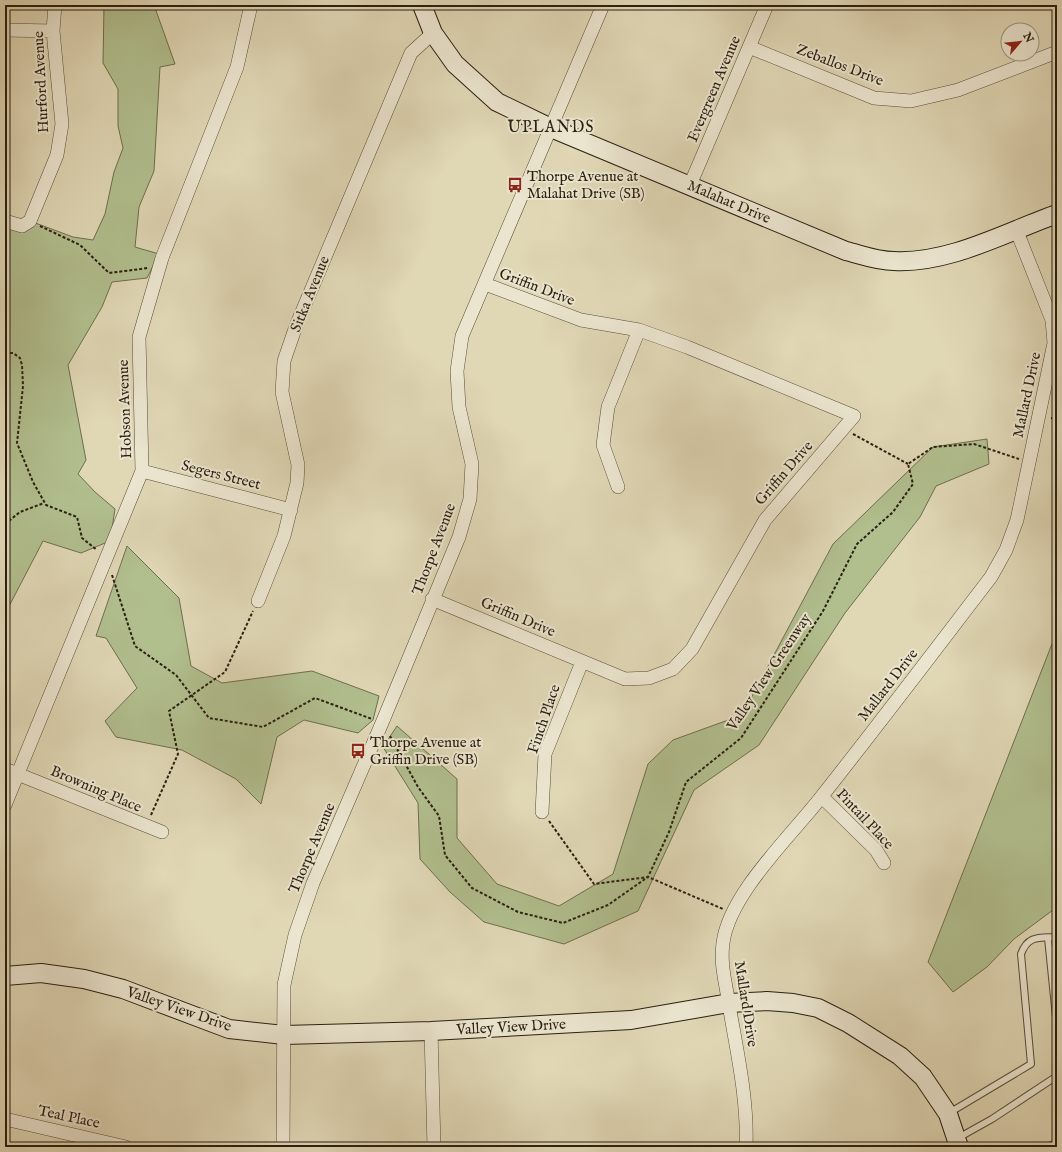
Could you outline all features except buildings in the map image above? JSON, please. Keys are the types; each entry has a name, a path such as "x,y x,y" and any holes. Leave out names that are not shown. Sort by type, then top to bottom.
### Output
{"street":[{"name":"Hurford Avenue","path":"30,221 57,155 62,124 53,31 55,5"},
{"name":"Hobson Avenue","path":"5,805 142,471 139,337 160,266 237,67 251,5"},
{"path":"422,5 433,33"},
{"name":"Thorpe Avenue","path":"284,1035 284,985 295,935 313,883 382,723 432,599 459,537 470,500 472,464 459,407 457,371 462,336 603,5"},
{"name":"Evergreen Avenue","path":"690,185 768,5"},
{"path":"5,30 53,31"},
{"name":"Malahat Drive","path":"433,33 455,64 497,102 551,128 846,251 873,259 899,261 934,259 958,252 1057,214"},
{"name":"Sitka Avenue","path":"258,601 284,536 297,483 298,464 282,392 284,361 296,326 411,53 433,33"},
{"name":"Zeballos Drive","path":"749,47 874,98 911,101 958,90 1057,52"},
{"path":"5,221 22,226 30,221"},
{"name":"Mallard Drive","path":"746,1147 746,1110 729,1003 722,973 723,942 732,913 743,892 822,797 991,577 1006,550 1017,520 1054,343 1052,320 1016,229"},
{"name":"Griffin Drive","path":"432,599 624,679 649,678 673,669 692,649 765,520 854,416 687,347 639,330 581,320 485,284"},
{"path":"618,487 603,445 608,407 639,330"},
{"name":"Segers Street","path":"142,471 291,510"},
{"name":"Finch Place","path":"542,812 545,754 582,662"},
{"name":"Browning Place","path":"5,769 145,827 162,832"},
{"name":"Pintail Place","path":"822,797 876,850 884,863"},
{"name":"Valley View Drive","path":"5,976 41,973 84,979 123,989 229,1029 284,1035 431,1031 631,1020 729,1003 767,1001 793,1003 818,1008 848,1022 900,1056 923,1077 948,1114 958,1143"},
{"path":"431,1031 434,1147"},
{"path":"283,1147 284,1035"},
{"name":"Teal Place","path":"5,1119 126,1147"}],"lane":[{"path":"948,1114 1030,1064 1021,954 1024,945 1034,939 1057,937"},
{"path":"1048,938 1057,1027"},
{"path":"958,1143 1057,1076"}],"path":[{"path":"30,221 80,245 109,273 160,266"},
{"path":"5,353 13,353 20,358 22,365 24,386 17,443 44,503 76,517 82,538 107,558 135,646 176,675 209,718 264,727 315,698 382,723"},
{"path":"844,429 908,464 933,447 974,444 1030,462"},
{"name":"Valley View Greenway","path":"382,723 418,787 439,816 445,855 472,888 518,912 563,923 608,905 648,877 669,832 686,782 741,738 823,611 857,544 893,512 913,484 908,464"},
{"path":"5,524 20,512 44,503"},
{"path":"145,827 178,754 169,711 225,672 258,601"},
{"path":"542,812 594,884 648,877 732,913"}],"green space":[{"path":"104,5 154,5 175,64 160,67 154,171 139,207 135,247 159,254 147,278 112,282 102,307 68,365 86,460 78,474 95,492 115,509 110,541 81,553 43,541 5,614 5,221 30,221 73,237 93,240 105,214 114,172 123,148 118,126 118,89 103,63"},
{"path":"987,439 989,464 936,486 920,517 845,613 759,745 694,790 638,911 564,944 484,922 450,892 420,859 418,803 383,747 397,726 457,779 457,838 497,884 559,906 613,874 648,764 673,740 742,715 833,544 933,447"},
{"path":"127,546 179,598 191,666 222,683 312,671 379,696 373,720 358,733 304,720 277,737 261,804 236,779 182,750 116,737 105,721 137,688 106,638 96,636"},
{"path":"1057,631 1057,907 1014,939 987,967 953,992 928,962"},
{"path":"1057,1139 1057,1147 1036,1147"}],"place":[{"name":"Thorpe Avenue at Malahat Drive (SB)","path":"515,185"},
{"name":"Thorpe Avenue at Griffin Drive (SB)","path":"358,751"}],"district":[{"name":"UPLANDS","path":"551,128"}]}
